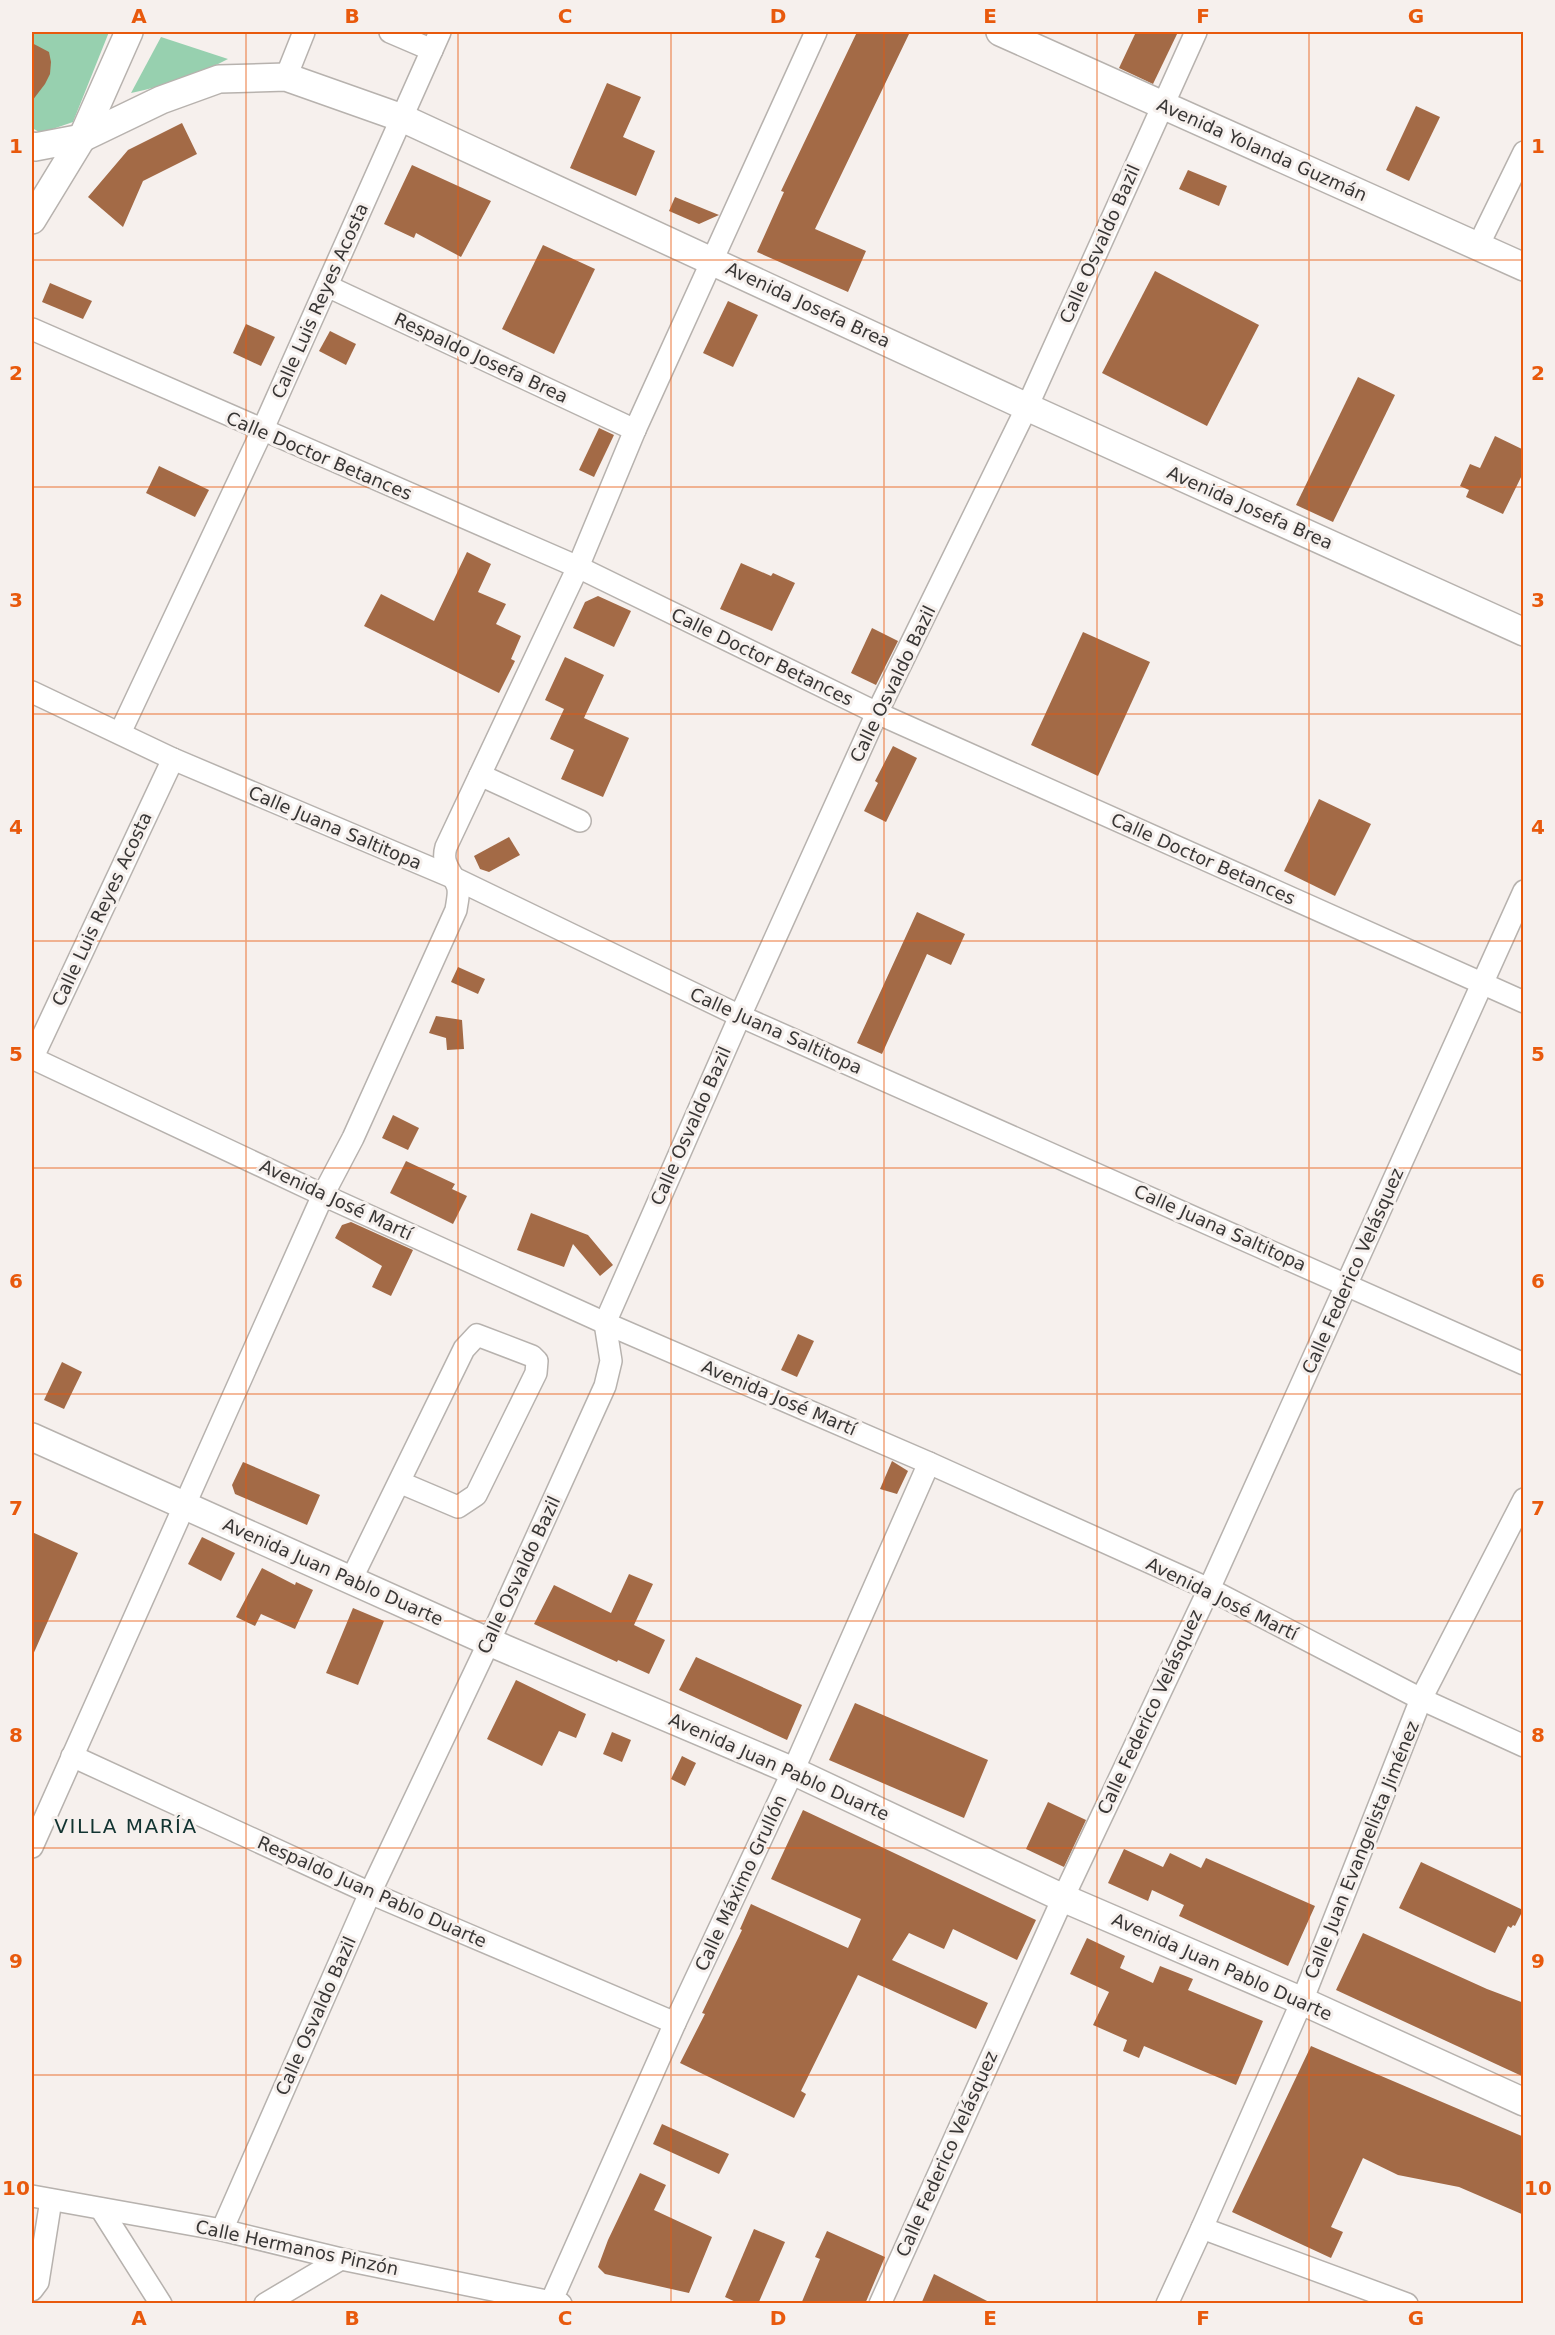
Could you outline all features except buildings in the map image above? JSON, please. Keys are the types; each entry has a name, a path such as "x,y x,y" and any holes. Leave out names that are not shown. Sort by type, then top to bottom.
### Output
{"main road":[{"path":"32,217 82,138 129,32"},
{"name":"Avenida Yolanda Guzmán","path":"1000,32 1524,267"},
{"name":"Avenida Josefa Brea","path":"32,146 82,138 161,100 219,79 286,77 402,118 1027,407 1524,632"},
{"name":"Avenida Juan Pablo Duarte","path":"32,1437 489,1642 793,1771 1063,1898 1302,2001 1524,2102"}],"street":[{"path":"286,77 304,32"},
{"path":"390,32 436,40"},
{"path":"32,1847 323,1195 353,1138 456,910 458,887 444,865 443,856 578,567 635,430 816,32"},
{"name":"Calle Osvaldo Bazil","path":"222,2230 370,1893 489,1642 605,1386 611,1361 605,1323 740,1016 877,713 1027,407 1196,32"},
{"name":"Calle Luis Reyes Acosta","path":"120,733 262,431 436,40"},
{"path":"1478,246 1524,152"},
{"name":"Respaldo Josefa Brea","path":"327,286 635,430"},
{"name":"Calle Doctor Betances","path":"32,329 578,567 877,713 1524,1002"},
{"name":"Calle Juana Saltitopa","path":"32,692 173,759 452,877 740,1016 1524,1364"},
{"name":"Calle Luis Reyes Acosta","path":"32,1058 173,759"},
{"path":"480,775 580,821"},
{"name":"Calle Federico Velásquez","path":"880,2304 1063,1898 1209,1589 1524,891"},
{"name":"Avenida José Martí","path":"32,1058 323,1195 605,1323 929,1463 1209,1589 1421,1699 1524,1746"},
{"path":"351,1580 464,1349 470,1340 477,1335 532,1356 537,1361 537,1373 476,1495 458,1507 399,1482"},
{"name":"Calle Máximo Grullón","path":"556,2303 675,2023 793,1771 929,1463"},
{"name":"Calle Juan Evangelista Jiménez","path":"1167,2304 1302,2001 1421,1699 1524,1499"},
{"name":"Respaldo Juan Pablo Duarte","path":"72,1756 370,1893 675,2023"},
{"path":"32,2290 38,2282 41,2198"},
{"name":"Calle Hermanos Pinzón","path":"41,2198 222,2230 341,2259 556,2303"},
{"path":"101,2210 161,2304"},
{"path":"1202,2228 1407,2304"},
{"path":"265,2304 341,2259"}],"green space":[{"path":"32,32 109,32 73,122 41,133 32,128"},
{"path":"161,37 228,59 181,79 131,93"}],"district":[{"name":"VILLA MARÍA","path":"126,1826"}]}
